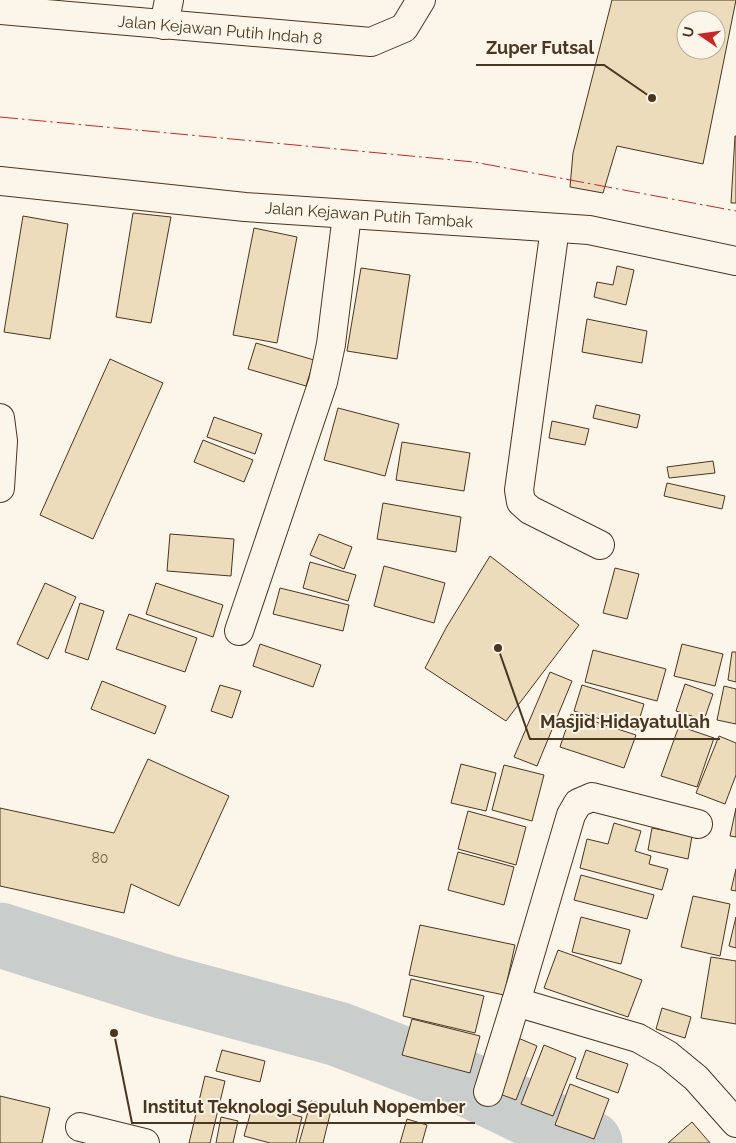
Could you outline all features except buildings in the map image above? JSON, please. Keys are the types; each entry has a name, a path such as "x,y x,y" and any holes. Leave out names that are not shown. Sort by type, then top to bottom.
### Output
{"street":[{"name":"Jalan Kejawan Putih Indah 8","path":"0,10 166,13 371,42 404,28 421,0"},
{"name":"Jalan Kejawan Putih Tambak","path":"0,181 245,207 589,230 736,261"},
{"path":"240,631 323,382 331,344 347,215"},
{"path":"556,228 519,490 521,502 530,510 600,545"},
{"path":"0,418 3,440 0,488"},
{"path":"488,1092 571,815 578,803 592,797 698,824"},
{"path":"516,1002 638,1038 668,1055 696,1078 736,1123"},
{"path":"80,1125 145,1143"}],"waterway":[{"path":"0,935 165,987 338,1034 463,1082 590,1143"}],"power":[{"path":"0,117 474,162 736,211"}],"place":[{"name":"Zuper Futsal","path":"652,98"},
{"name":"Masjid Hidayatullah","path":"498,648"},
{"name":"Institut Teknologi Sepuluh Nopember","path":"114,1033"}]}
